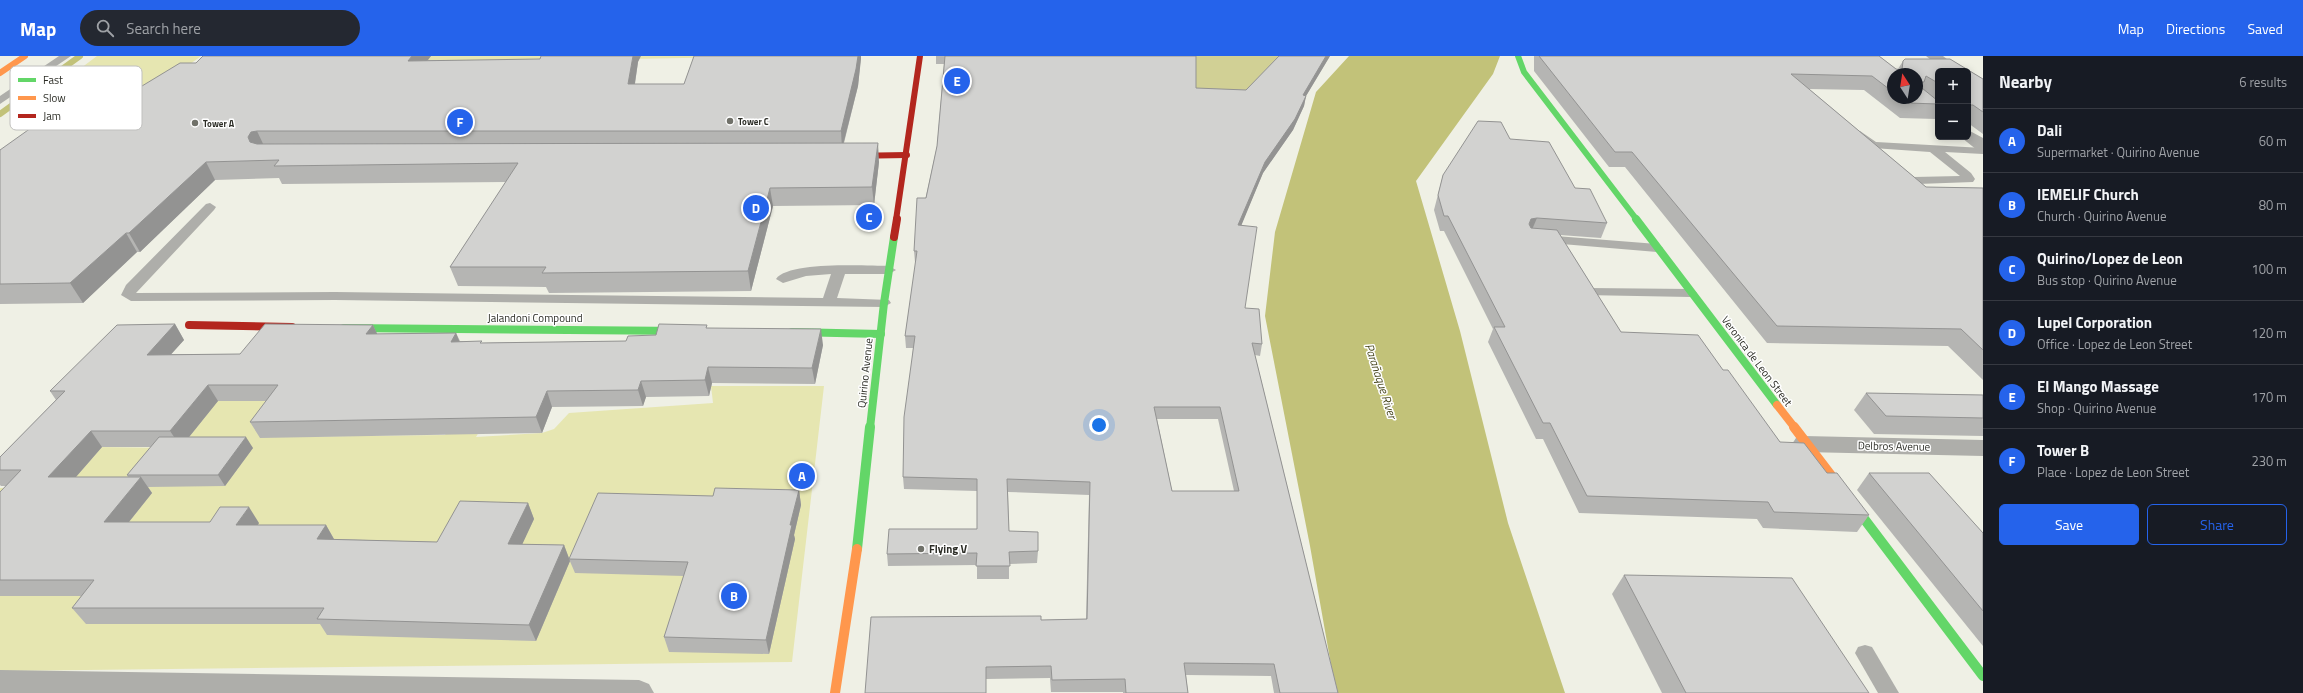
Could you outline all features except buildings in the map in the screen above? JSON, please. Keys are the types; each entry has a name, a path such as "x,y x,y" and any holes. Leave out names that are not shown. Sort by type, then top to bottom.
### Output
{"main road":[{"path":"10,66 25,56"},
{"name":"Quirino Avenue","path":"835,693 862,515 884,304 907,155 920,56"},
{"name":"Veronica de Leon Street","path":"1518,56 1524,72 1804,444 1983,676"},
{"path":"0,73 10,66"},
{"path":"838,156 907,155"},
{"path":"189,325 299,327"},
{"name":"Jalandoni Compound","path":"330,328 700,332"},
{"path":"779,332 881,334"}],"street":[{"path":"1933,56 1951,68"},
{"path":"1971,137 1983,146"},
{"name":"Delbros Avenue","path":"1804,444 1983,448"},
{"path":"4,686 639,693"}],"lane":[{"path":"51,66 66,56"},
{"path":"0,101 10,94"},
{"path":"1851,126 1890,158"},
{"path":"1873,145 1934,149 1983,150"},
{"path":"1918,180 1970,179 1934,149"},
{"path":"1907,171 1934,193"},
{"path":"210,207 131,288 128,295 131,297 335,296 884,304"},
{"path":"1530,238 1657,248"},
{"path":"783,279 798,272 889,270"},
{"path":"828,303 839,271"},
{"path":"738,302 761,291"},
{"path":"1589,292 1690,293"},
{"path":"1865,653 1889,693"}],"green space":[{"path":"97,56 201,56 142,99 142,66 84,66"},
{"path":"211,56 791,56 197,67"},
{"path":"487,357 523,358 476,437 542,433 554,429 569,413 713,403 711,386 824,386 792,662 0,671 0,488 68,486 97,447 180,448 226,390 297,384 269,437 445,435"}],"shaded area":[{"path":"1195,56 1284,56 1256,101 946,64"}],"water":[{"name":"Parañaque River","path":"1349,56 1500,56 1493,74 1416,181 1460,331 1508,523 1565,693 1336,693 1310,546 1265,316 1275,232 1316,92"}],"waterway":[{"path":"66,66 80,56"},
{"path":"0,114 10,107"}],"traffic: fast":[{"path":"1518,56 1524,72 1777,405"},
{"path":"857,549 884,303 894,237"},
{"path":"344,328 687,331"},
{"path":"792,332 881,334"},
{"path":"1862,516 1983,676"}],"traffic: slow":[{"path":"10,66 25,56"},
{"path":"0,73 10,66"},
{"path":"1777,405 1862,516"},
{"path":"835,693 857,549"}],"traffic: jam":[{"path":"894,237 920,56"},
{"path":"848,156 907,155"},
{"path":"189,325 292,327"}],"place":[{"name":"El Mango Massage","path":"957,81"},
{"name":"Tower C","path":"730,121"},
{"name":"Tower B","path":"460,122"},
{"name":"Tower A","path":"195,123"},
{"name":"Lupel Corporation","path":"756,208"},
{"name":"Quirino/Lopez de Leon","path":"869,217"},
{"name":"Dali","path":"802,476"},
{"name":"Flying V","path":"921,549"},
{"name":"IEMELIF Church","path":"734,596"}]}
